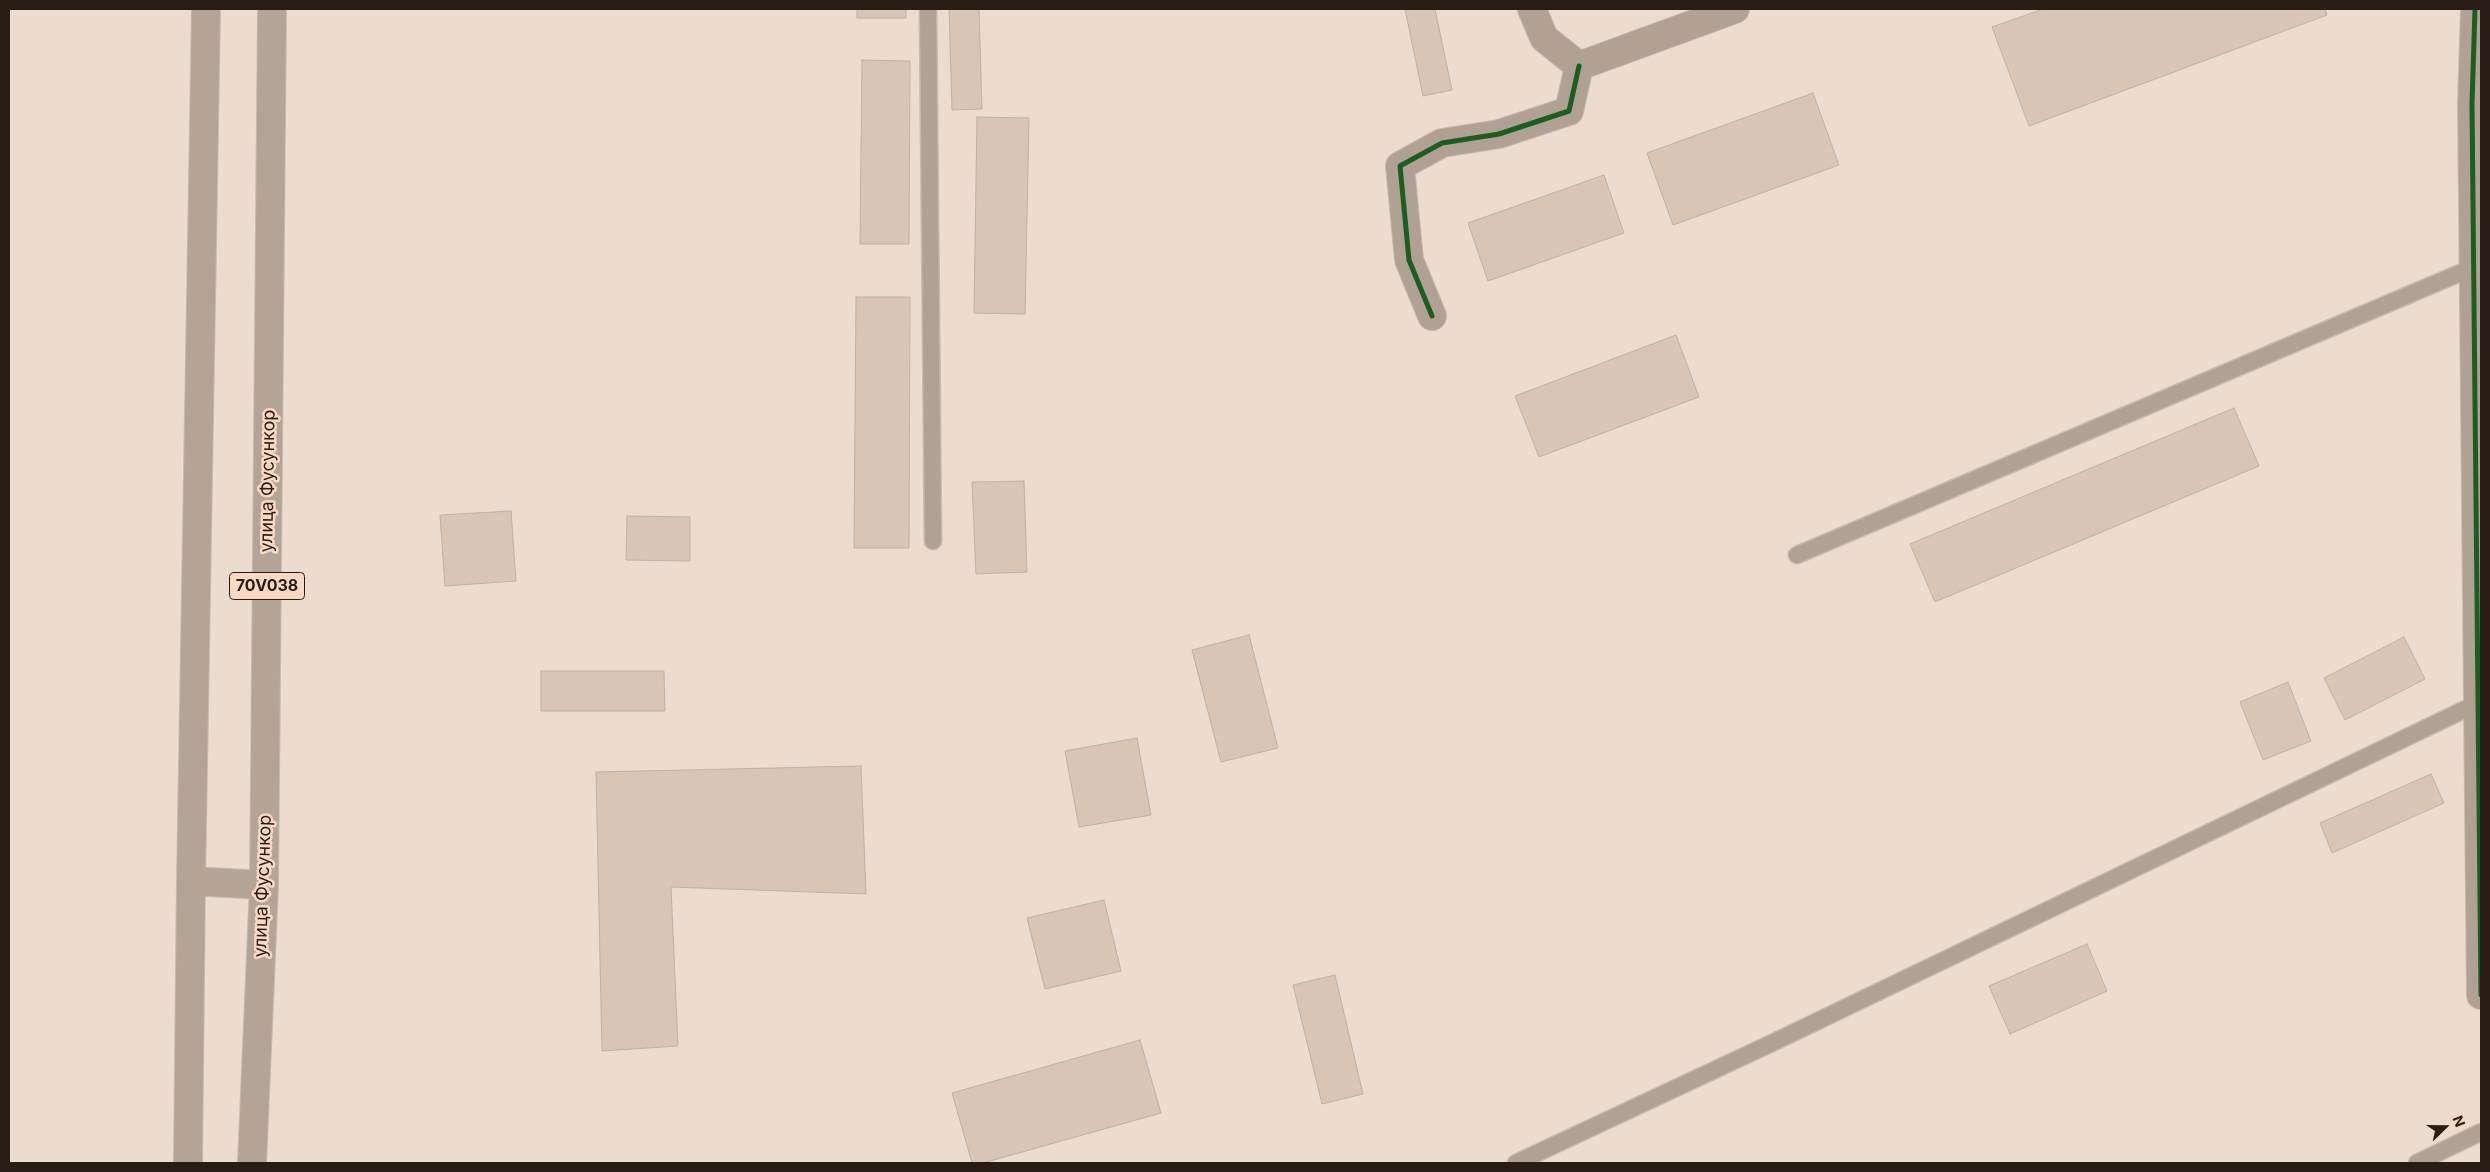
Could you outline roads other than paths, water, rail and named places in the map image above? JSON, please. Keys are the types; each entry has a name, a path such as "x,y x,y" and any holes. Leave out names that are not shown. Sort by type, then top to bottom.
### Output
{"main road":[{"path":"188,1163 190,881 206,9"},
{"name":"улица Фусункор","path":"252,1163 264,885 272,9"},
{"path":"190,881 264,885"}],"street":[{"path":"1532,9 1544,38 1580,66"},
{"path":"1580,66 1736,9"},
{"path":"2475,9 2477,102 2474,267 2479,553 2478,703 2481,995"},
{"path":"1432,316 1408,260 1400,166 1442,143 1499,134 1569,111 1580,66"}],"lane":[{"path":"928,9 933,541"},
{"path":"1796,555 2474,267"},
{"path":"1516,1163 1781,1038 2478,703"},
{"path":"2417,1163 2481,1132"}]}
